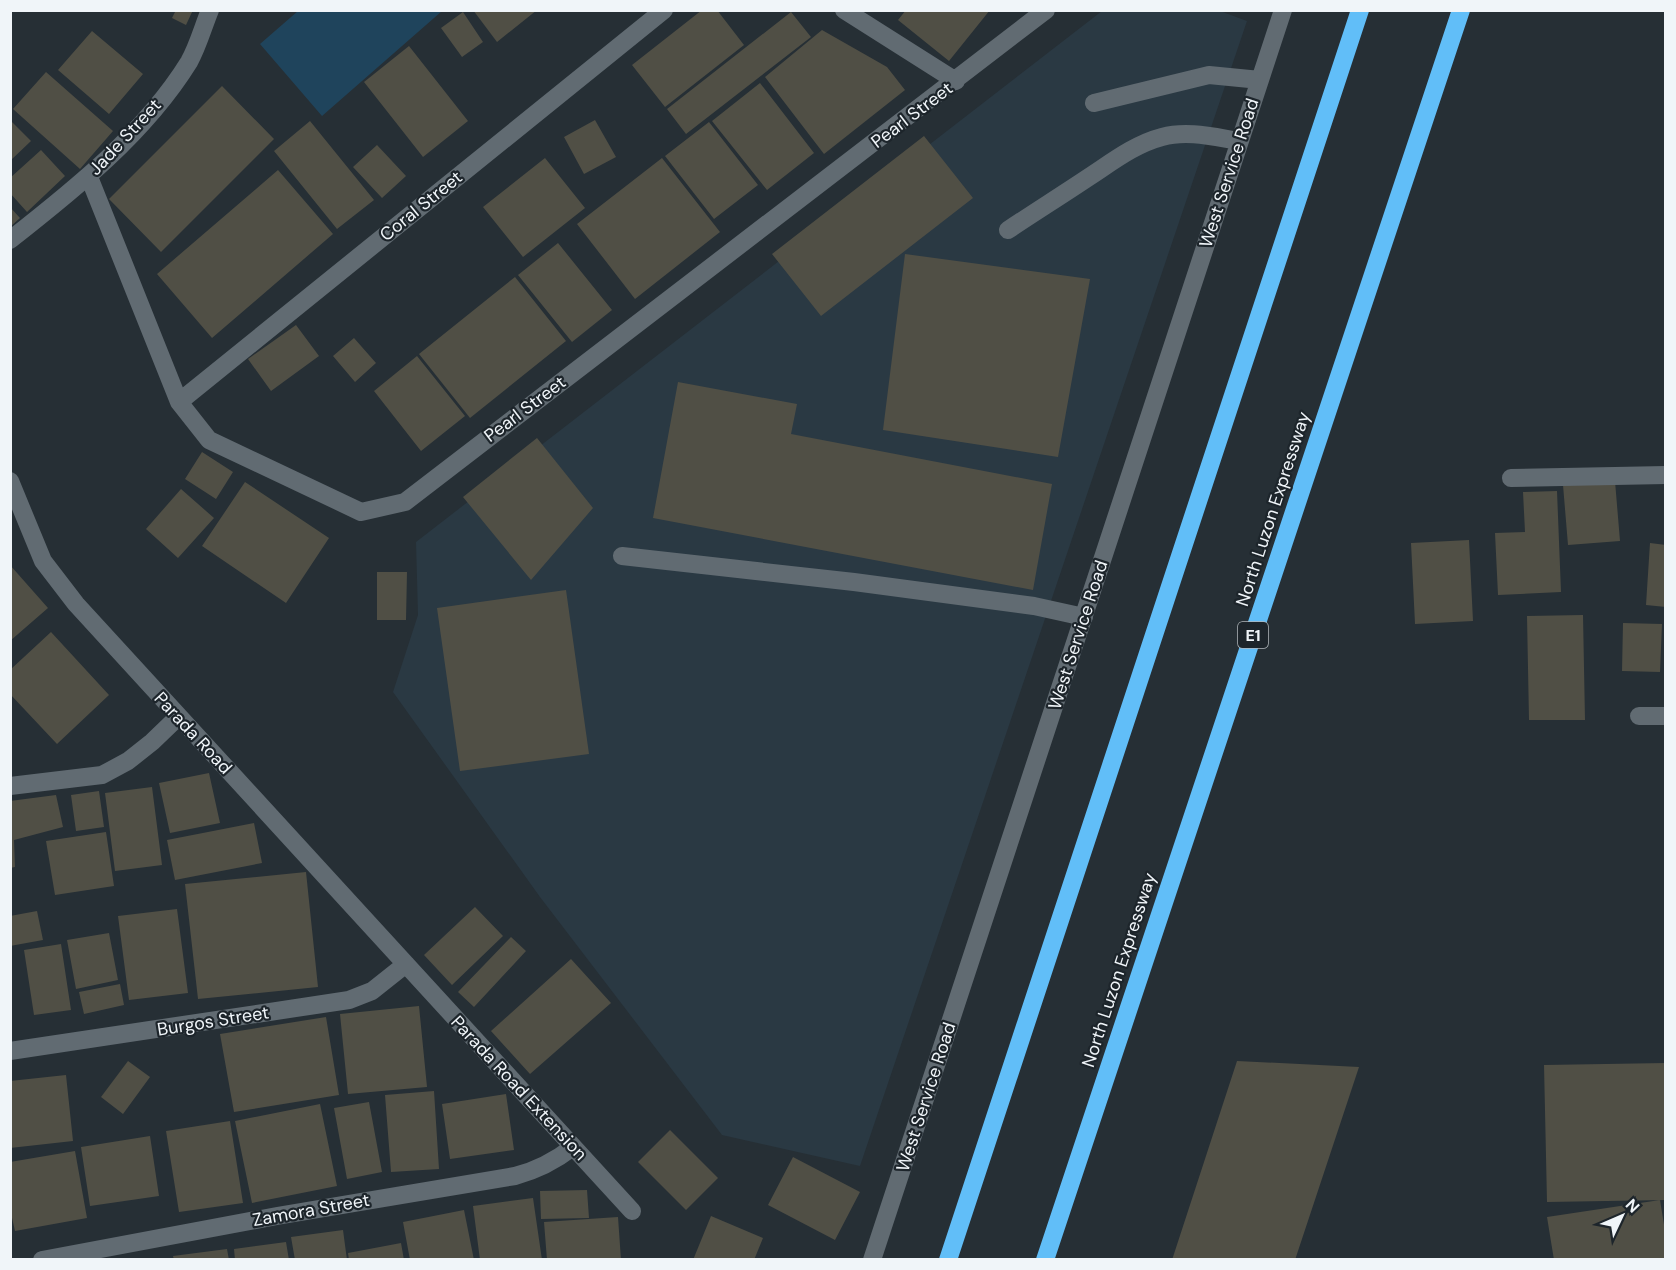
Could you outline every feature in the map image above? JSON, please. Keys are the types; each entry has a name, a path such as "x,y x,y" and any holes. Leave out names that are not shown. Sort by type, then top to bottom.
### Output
{"highway":[{"path":"948,1260 1360,10"},
{"name":"North Luzon Expressway","path":"1045,1260 1461,10"}],"street":[{"name":"Jade Street","path":"10,240 89,177 155,108 189,60 210,10"},
{"name":"Coral Street","path":"179,402 664,10"},
{"path":"843,10 956,81"},
{"name":"Pearl Street","path":"89,177 179,402 209,440 361,512 405,502 1046,10"},
{"name":"West Service Road","path":"872,1260 1283,10"},
{"path":"1094,103 1209,75 1260,80"},
{"path":"1008,230 1141,145 1162,137 1184,134 1207,135 1239,141"},
{"path":"1511,478 1665,475"},
{"name":"Parada Road","path":"10,481 43,561 76,604 406,964"},
{"path":"622,556 854,582 1034,606 1084,617"},
{"path":"1639,716 1665,717"},
{"path":"10,786 102,775 129,761 178,717"},
{"name":"Burgos Street","path":"10,1051 349,1000 372,991 406,964"},
{"name":"Parada Road Extension","path":"406,964 632,1211"},
{"name":"Zamora Street","path":"42,1260 277,1216 515,1176 537,1170 556,1160 573,1147"}],"shaded area":[{"path":"298,11 442,11 322,116 260,44"},
{"path":"1102,11 1220,11 1247,21 860,1166 722,1135 540,897 393,692 418,615 416,542"}],"building":[{"path":"176,10 193,10 186,25 172,18"},
{"path":"473,10 537,10 497,42"},
{"path":"702,10 717,10 744,45 665,107 632,65"},
{"path":"906,10 990,10 949,61 898,20"},
{"path":"463,12 483,42 462,57 441,28"},
{"path":"791,12 811,37 686,134 667,109"},
{"path":"822,30 887,67 905,90 824,154 765,77"},
{"path":"92,31 143,74 109,114 58,70"},
{"path":"409,46 468,121 423,157 364,82"},
{"path":"46,72 113,131 80,169 13,109"},
{"path":"760,83 814,153 767,190 712,121"},
{"path":"222,86 274,139 161,252 109,199"},
{"path":"10,120 31,141 10,161"},
{"path":"595,120 616,157 584,174 564,137"},
{"path":"310,121 374,200 337,229 274,151"},
{"path":"709,122 758,185 714,219 665,156"},
{"path":"924,136 973,198 821,316 772,254"},
{"path":"377,145 406,176 382,198 353,167"},
{"path":"41,150 65,176 27,212 10,193 10,178"},
{"path":"545,158 585,208 523,257 483,207"},
{"path":"662,158 720,232 635,299 577,224"},
{"path":"278,170 333,234 212,338 157,274"},
{"path":"10,207 20,218 10,227"},
{"path":"558,243 612,310 572,342 518,275"},
{"path":"905,254 1090,279 1058,457 883,430"},
{"path":"515,277 566,341 470,418 419,354"},
{"path":"296,325 319,356 271,391 248,359"},
{"path":"354,338 376,363 355,382 333,356"},
{"path":"417,356 465,416 421,451 374,391"},
{"path":"678,382 797,404 791,434 1052,484 1033,590 653,518"},
{"path":"537,438 593,508 531,580 463,497"},
{"path":"202,452 233,472 216,499 185,479"},
{"path":"1615,481 1620,541 1568,545 1563,485"},
{"path":"245,482 329,538 286,603 202,546"},
{"path":"181,489 214,518 178,558 146,529"},
{"path":"1557,491 1561,592 1498,595 1495,533 1525,532 1523,492"},
{"path":"1469,540 1473,621 1415,624 1411,543"},
{"path":"1650,543 1666,545 1666,607 1646,605"},
{"path":"10,565 48,608 10,641"},
{"path":"377,572 407,572 406,620 377,620"},
{"path":"566,590 589,754 460,771 437,608"},
{"path":"1583,615 1585,720 1529,720 1527,616"},
{"path":"1623,623 1662,624 1660,672 1622,671"},
{"path":"51,632 109,695 57,744 10,694 10,670"},
{"path":"209,773 220,823 170,833 159,783"},
{"path":"152,787 162,865 115,871 105,793"},
{"path":"99,791 104,827 76,831 71,795"},
{"path":"56,795 63,827 14,840 15,867 10,868 10,801"},
{"path":"254,823 262,863 175,880 167,840"},
{"path":"106,832 114,886 55,895 46,841"},
{"path":"306,872 318,987 198,999 185,884"},
{"path":"475,907 503,936 452,985 424,955"},
{"path":"177,909 188,993 129,1000 118,916"},
{"path":"37,911 43,940 10,946 10,916"},
{"path":"109,933 118,980 76,989 67,940"},
{"path":"511,937 526,951 474,1007 458,992"},
{"path":"61,944 71,1010 34,1015 24,950"},
{"path":"571,959 611,1003 530,1074 491,1031"},
{"path":"120,984 124,1005 84,1014 79,992"},
{"path":"419,1006 427,1087 348,1094 340,1014"},
{"path":"326,1017 339,1095 234,1112 220,1034"},
{"path":"128,1061 150,1077 123,1114 101,1097"},
{"path":"1237,1061 1359,1067 1295,1260 1172,1260"},
{"path":"1666,1063 1666,1200 1547,1202 1544,1065"},
{"path":"66,1075 73,1141 10,1148 10,1081"},
{"path":"434,1091 439,1169 391,1172 385,1095"},
{"path":"506,1094 514,1150 450,1159 442,1104"},
{"path":"369,1102 382,1172 347,1179 334,1108"},
{"path":"320,1104 337,1186 252,1203 235,1121"},
{"path":"230,1121 243,1203 179,1212 166,1131"},
{"path":"670,1130 718,1178 686,1210 638,1162"},
{"path":"150,1136 159,1196 90,1206 81,1147"},
{"path":"75,1151 87,1218 15,1231 10,1209 10,1162"},
{"path":"793,1157 860,1192 835,1240 768,1205"},
{"path":"587,1190 589,1218 541,1219 540,1191"},
{"path":"533,1198 542,1260 480,1260 473,1206"},
{"path":"1660,1200 1666,1237 1666,1260 1554,1260 1547,1217"},
{"path":"464,1210 474,1260 410,1260 403,1222"},
{"path":"711,1216 763,1238 754,1260 693,1260"},
{"path":"618,1217 621,1260 547,1260 544,1222"},
{"path":"343,1230 347,1260 295,1260 291,1237"},
{"path":"286,1242 289,1260 235,1260 234,1249"},
{"path":"401,1243 404,1260 349,1260 348,1253"},
{"path":"227,1249 229,1260 174,1260 173,1256"}]}
